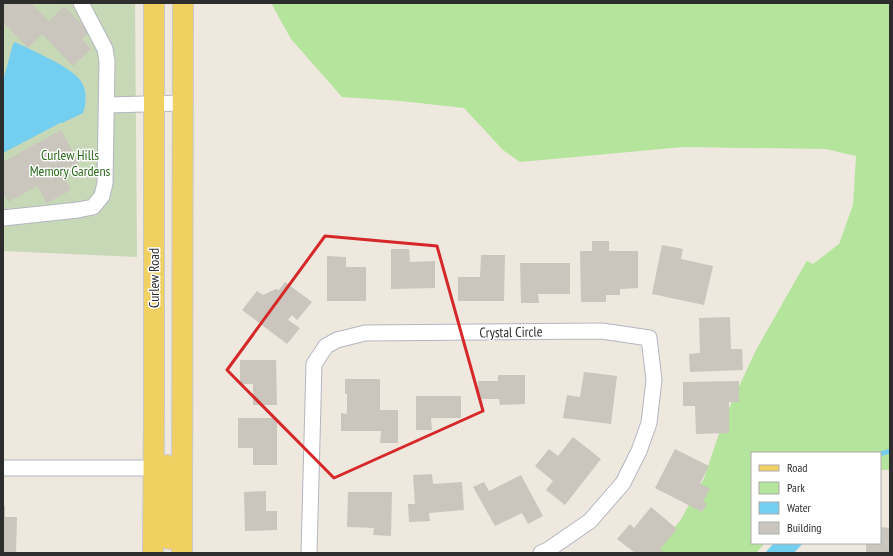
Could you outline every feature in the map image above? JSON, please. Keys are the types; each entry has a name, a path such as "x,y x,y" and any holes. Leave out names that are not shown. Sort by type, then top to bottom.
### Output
{"main road":[{"name":"Curlew Road","path":"153,553 154,3"},
{"name":"Curlew Road","path":"182,3 182,553"},
{"path":"154,408 166,433 169,546 172,553"}],"street":[{"path":"3,218 93,207 102,196 105,184 107,61 105,49 81,3"},
{"path":"107,104 183,104"},
{"name":"Crystal Circle","path":"309,553 314,364 326,346 336,340 365,333 602,331 649,338 654,380 649,423 639,451 623,483 590,521 548,550 541,553"},
{"path":"3,468 154,468"}],"highlighted area":[{"path":"325,236 437,246 483,411 334,478 227,370"}],"green space":[{"name":"Curlew Hills Memory Gardens","path":"3,3 135,3 137,257 3,251"},
{"path":"271,3 890,3 890,470 881,470 881,452 751,452 751,544 764,544 756,553 653,553 680,521 704,478 724,419 756,350 806,262 807,261 813,264 839,244 853,205 856,156 826,149 683,147 520,162 503,150 464,108 401,101 342,97 291,39"}],"water":[{"path":"15,42 50,59 76,75 84,87 86,96 83,113 60,123 3,153 3,81 13,44"},
{"path":"773,544 802,544 794,553 765,553"}],"building":[{"path":"3,3 31,3 49,21 64,6 89,32 82,39 91,49 73,66 42,34 28,48 3,22"},
{"path":"61,130 79,163 61,172 71,190 47,203 37,186 8,202 3,193 3,162"},
{"path":"592,241 609,241 609,251 638,251 638,288 620,289 620,295 606,295 606,302 581,302 580,251 592,251"},
{"path":"662,245 683,249 681,259 713,266 704,305 652,294"},
{"path":"391,249 409,249 410,262 435,261 435,288 391,289"},
{"path":"481,255 505,255 504,301 458,301 458,277 480,277"},
{"path":"327,256 346,257 346,267 366,267 366,301 327,301"},
{"path":"520,263 570,263 570,294 538,294 539,303 521,303"},
{"path":"285,282 312,302 297,320 292,315 288,320 300,328 287,344 242,310 257,291 263,295 276,289 279,290"},
{"path":"730,317 731,349 742,349 743,370 690,372 689,354 700,353 699,318"},
{"path":"240,360 276,360 277,405 253,405 253,384 240,384"},
{"path":"584,372 617,376 611,424 563,418 567,395 580,397"},
{"path":"498,375 525,375 525,404 500,405 499,399 478,399 478,381 498,381"},
{"path":"345,379 380,379 380,410 398,410 398,443 380,443 381,431 341,431 341,413 347,414"},
{"path":"739,381 739,402 729,402 729,433 696,434 695,406 683,406 683,382"},
{"path":"416,396 461,396 461,418 431,418 432,430 416,430"},
{"path":"238,418 277,418 277,465 253,465 253,448 238,448"},
{"path":"573,437 601,459 565,505 546,490 553,481 535,466 549,449 558,456"},
{"path":"675,449 709,466 700,483 710,489 703,502 707,504 702,512 655,488"},
{"path":"432,474 433,484 462,482 464,510 429,513 430,521 409,522 408,504 415,504 413,475"},
{"path":"521,475 543,516 528,524 522,513 495,526 473,487 484,482 489,491"},
{"path":"266,491 266,511 277,511 277,530 245,531 244,492"},
{"path":"348,492 392,492 391,536 373,535 374,528 347,527"},
{"path":"3,506 5,506 5,517 17,517 16,553 3,553"},
{"path":"651,507 677,529 660,549 665,553 635,553 617,539 630,524 634,528"},
{"path":"881,527 890,528 890,553 866,553 866,544 881,544"}],"waterway":[{"path":"881,454 890,451"}]}
